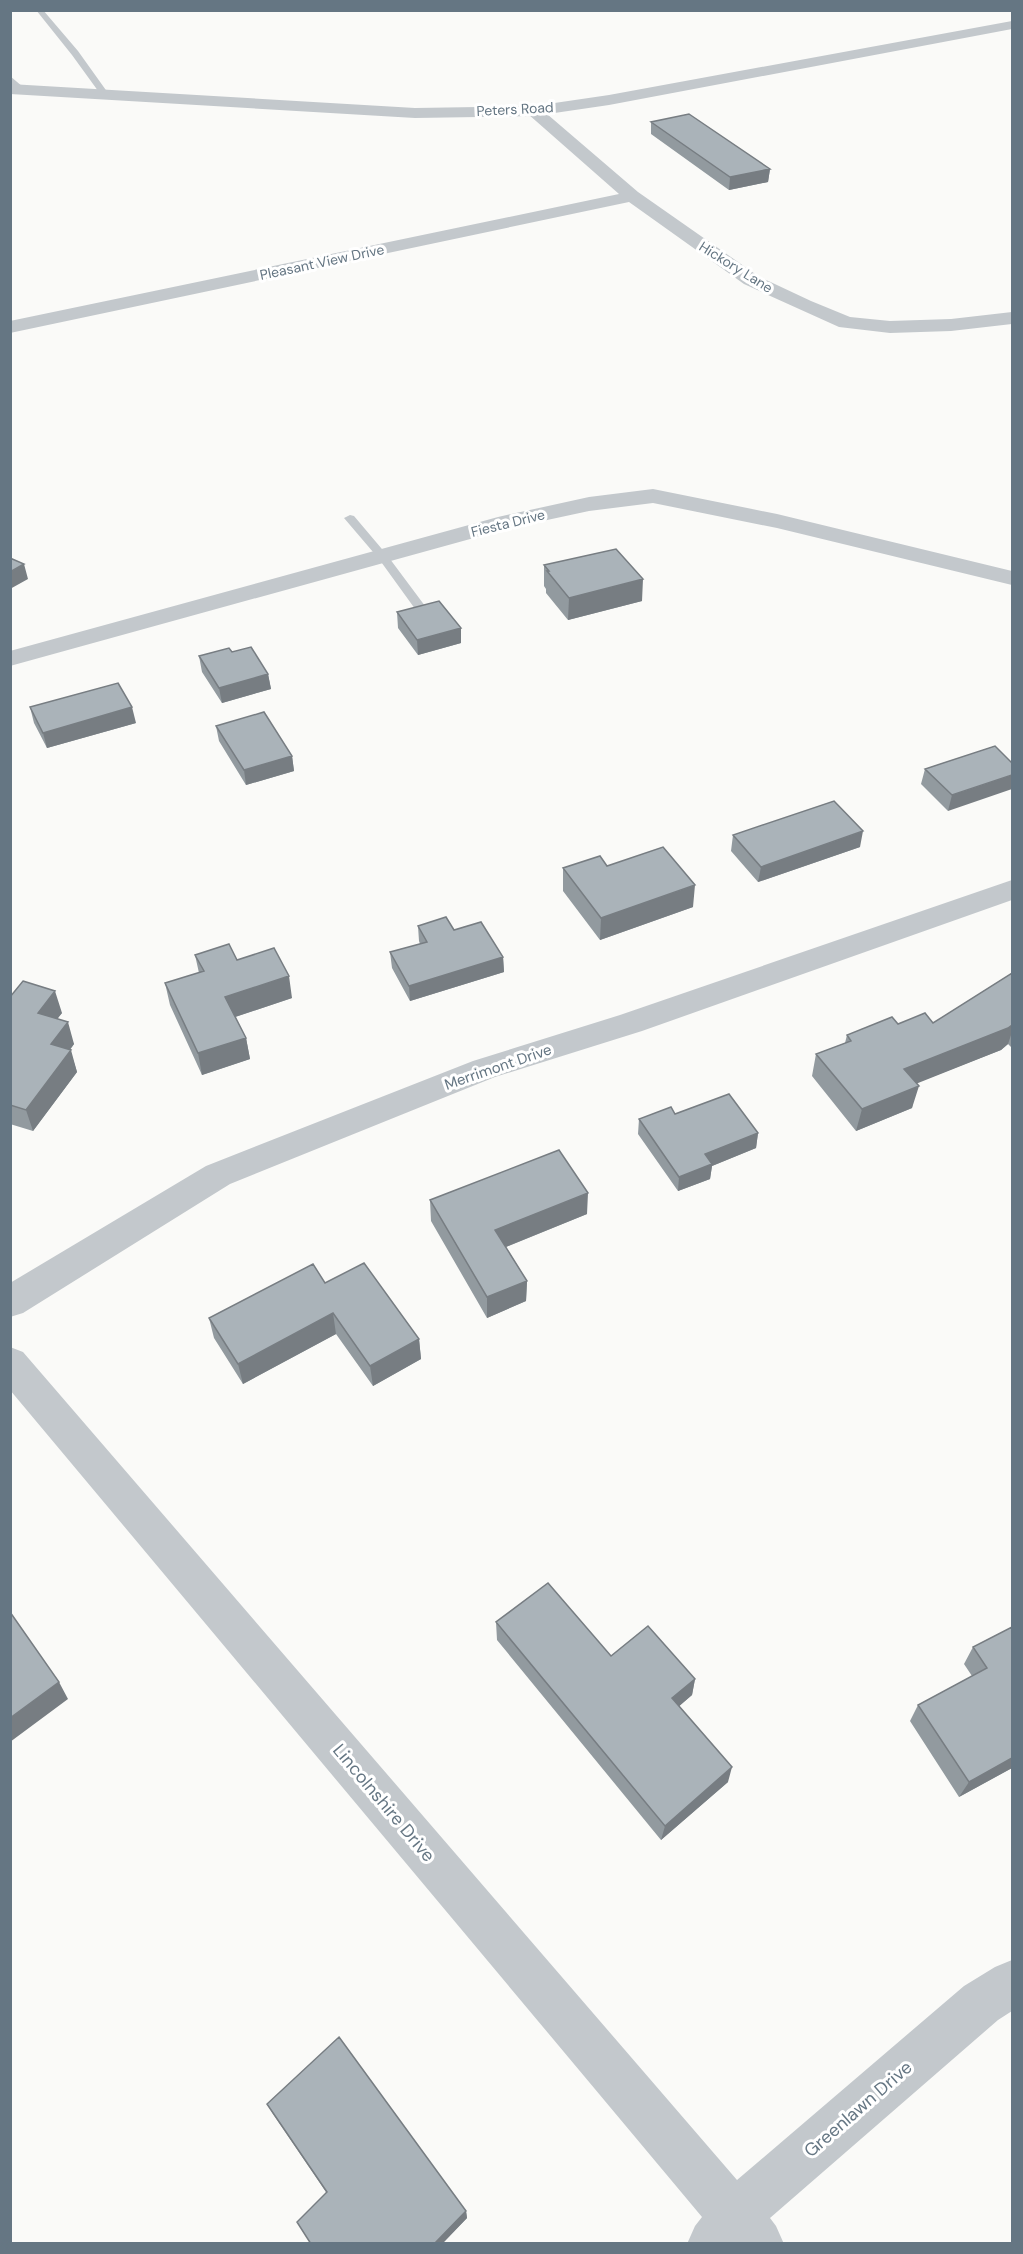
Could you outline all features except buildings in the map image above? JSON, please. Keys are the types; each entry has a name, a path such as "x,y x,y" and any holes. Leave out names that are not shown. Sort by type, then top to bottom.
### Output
{"street":[{"name":"Peters Road","path":"14,85 322,110 415,113 534,111 609,100 1012,25"},
{"name":"Hickory Lane","path":"534,111 632,196 751,280 846,323 900,327 951,325 1012,318"},
{"name":"Pleasant View Drive","path":"10,327 632,196"},
{"name":"Fiesta Drive","path":"10,659 506,522 589,504 652,496 777,521 1012,578"},
{"name":"Merrimont Drive","path":"10,1302 218,1175 484,1070 631,1023 1012,890"},
{"name":"Lincolnshire Drive","path":"10,1363 735,2234"},
{"name":"Greenlawn Drive","path":"735,2234 981,2003 1012,1984"}],"lane":[{"path":"39,10 75,53 104,93"},
{"path":"350,518 383,557 422,610"}]}
